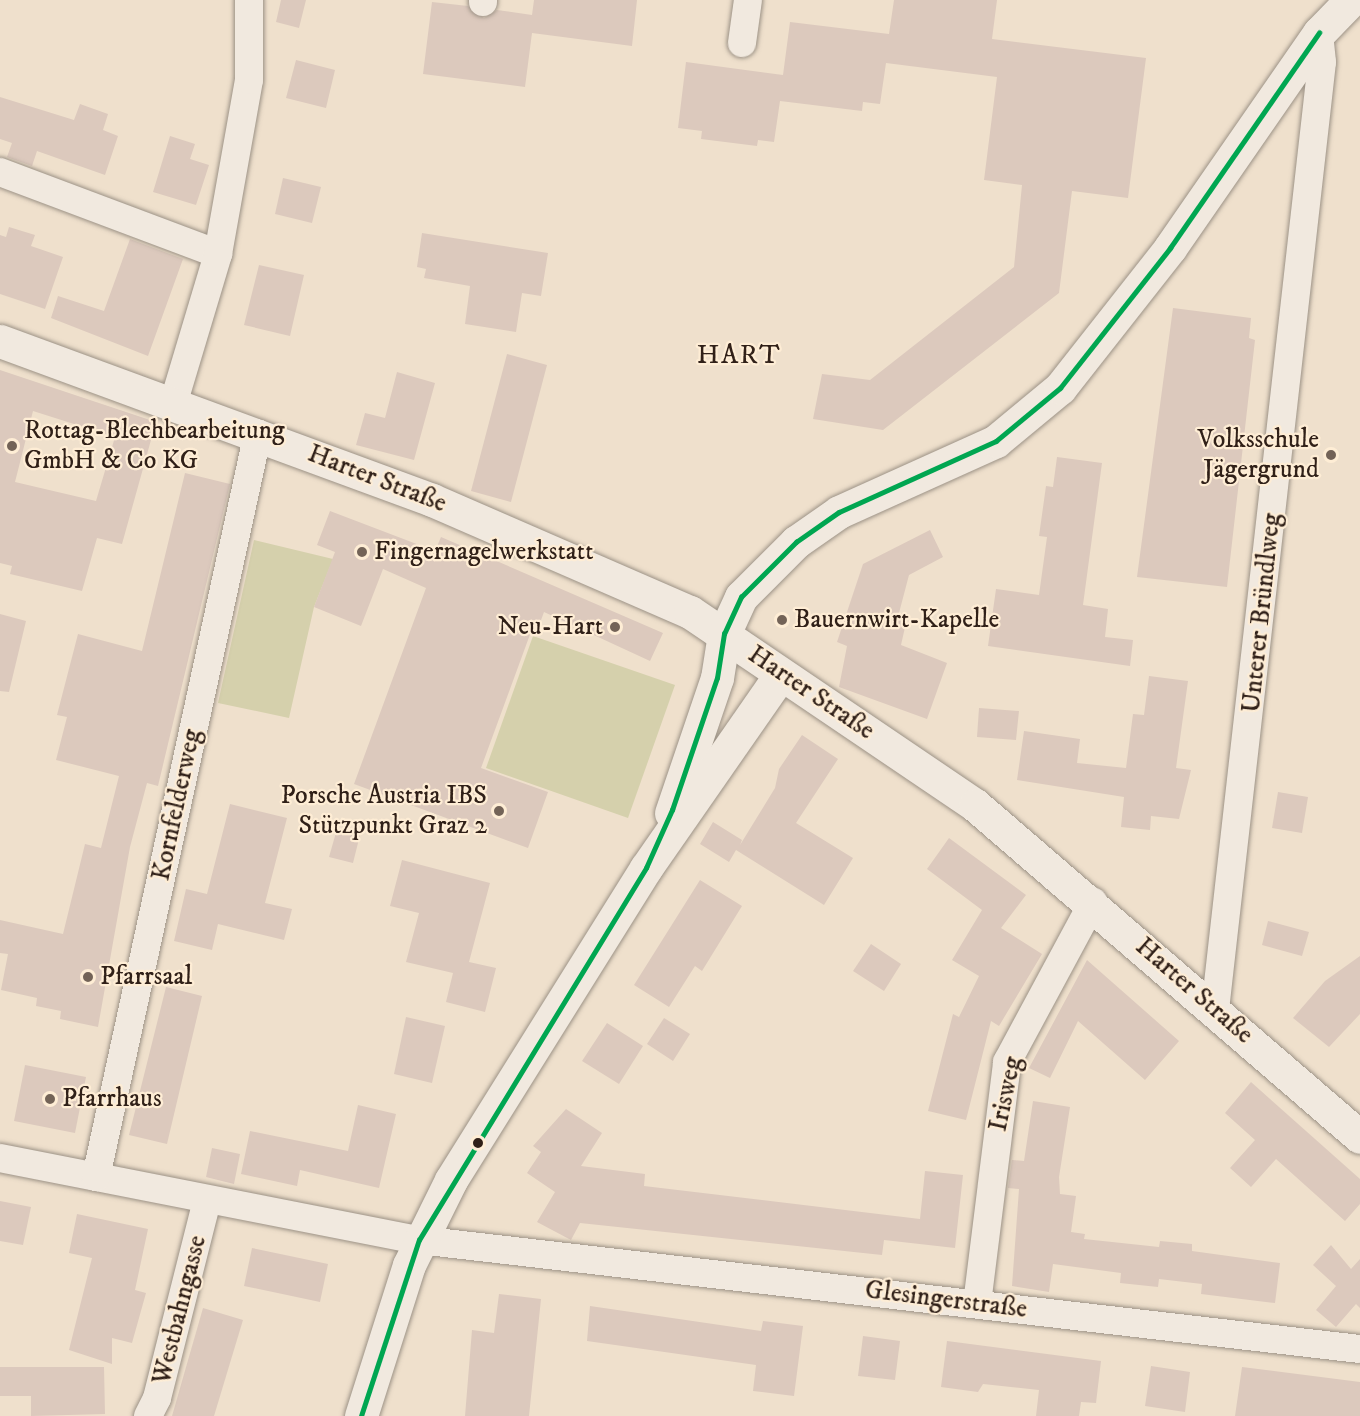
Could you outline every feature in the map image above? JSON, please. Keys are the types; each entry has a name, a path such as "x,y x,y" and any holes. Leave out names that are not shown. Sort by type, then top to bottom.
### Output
{"main road":[{"name":"Unterer Bründlweg","path":"1319,33 1321,0"},
{"path":"646,868 717,678 724,634 741,597 796,542 839,512 996,441 1060,388 1170,248 1319,33 1350,0"},
{"name":"Harter Straße","path":"0,341 174,401 571,556 724,634 780,675 975,806 1093,902 1360,1137"},
{"path":"361,1416 419,1240 646,868 780,675"}],"street":[{"path":"174,401 218,254 249,80 249,0"},
{"path":"742,43 748,0"},
{"name":"Unterer Bründlweg","path":"1215,1010 1319,84 1319,33"},
{"path":"0,172 218,254"},
{"name":"Kornfelderweg","path":"96,1177 258,433"},
{"name":"Irisweg","path":"977,1304 1007,1062 1093,902"},
{"name":"Glesingerstraße","path":"0,1158 207,1202 419,1240 1360,1349"},
{"name":"Westbahngasse","path":"148,1416 157,1398 207,1202"}],"shaded area":[{"path":"254,540 333,559 314,607 289,718 218,703"},
{"path":"533,636 675,685 628,818 486,768"}],"building":[{"path":"281,0 306,0 299,28 276,22"},
{"path":"534,0 637,0 632,46 532,33 525,87 423,74 432,2 468,6 484,18 497,10 532,15"},
{"path":"894,0 997,0 992,39 1146,58 1128,198 1072,191 1059,293 883,430 813,419 822,374 870,380 1014,267 1022,185 984,180 997,77 886,63 880,104 863,102 862,111 780,101 774,142 758,140 757,146 701,139 702,131 678,128 686,62 783,75 790,22 889,34"},
{"path":"296,60 335,70 326,108 286,98"},
{"path":"0,97 74,120 80,104 108,114 103,130 118,136 105,175 37,151 32,166 7,157 12,143 0,139"},
{"path":"170,136 195,144 190,159 209,165 196,205 153,192"},
{"path":"283,178 321,187 312,223 275,214"},
{"path":"9,227 35,235 31,246 63,257 45,309 0,294 0,235 6,237"},
{"path":"422,233 548,253 541,296 522,293 516,332 465,324 470,286 424,278 426,269 417,267"},
{"path":"130,239 183,259 148,356 51,318 58,296 104,311"},
{"path":"259,265 304,275 290,336 244,325"},
{"path":"1173,308 1251,318 1249,338 1255,340 1227,587 1137,577"},
{"path":"507,354 547,365 511,502 471,491"},
{"name":"Rottag-Blechbearbeitung GmbH & Co KG","path":"0,370 156,422 122,544 97,538 82,591 10,574 12,566 0,563","holes":["33,411 115,437 96,501 15,482"]},
{"path":"397,372 435,383 414,460 356,445 365,413 385,418"},
{"path":"1057,457 1102,463 1083,605 1108,609 1105,637 1133,640 1130,666 988,646 996,589 1039,595 1047,537 1039,536 1046,486 1053,487"},
{"path":"185,473 230,484 158,786 147,783 130,847 98,1027 60,1019 61,1011 36,1006 37,998 1,990 8,954 0,953 0,920 63,934 85,844 101,848 119,776 56,760 67,717 57,715 78,634 142,651"},
{"path":"330,511 435,551 441,537 663,633 650,661 544,612 537,631 532,629 481,768 548,792 528,848 354,784 426,588 383,569 361,626 314,607 335,552 317,545"},
{"path":"930,530 943,557 909,575 899,613 908,614 901,645 947,663 927,719 839,687 847,646 837,642 863,564"},
{"path":"0,614 26,621 9,692 0,691"},
{"path":"1149,676 1188,681 1176,768 1191,770 1179,819 1151,816 1150,830 1121,827 1124,797 1017,780 1024,731 1080,739 1077,763 1126,768 1133,714 1144,715"},
{"path":"979,708 1019,711 1016,740 977,737"},
{"path":"802,735 838,759 796,823 853,858 824,905 736,850 729,862 700,844 713,822 742,840 740,845 775,788 779,769"},
{"path":"1278,792 1308,797 1302,833 1272,828"},
{"path":"230,804 287,818 265,903 292,909 284,940 218,924 212,950 174,941 186,889 207,894"},
{"path":"337,829 360,835 353,863 329,857"},
{"path":"949,838 1026,895 1001,928 1042,954 999,1026 991,1021 966,1120 928,1111 953,1014 959,1017 979,976 952,960 982,910 927,869"},
{"path":"402,860 490,883 469,962 496,968 485,1012 446,1002 453,973 406,962 419,913 390,906"},
{"path":"700,880 742,906 702,971 695,966 669,1007 634,985"},
{"path":"1268,921 1309,932 1302,956 1262,945"},
{"path":"871,944 901,964 884,991 853,971"},
{"path":"1360,956 1360,1014 1329,1047 1293,1018 1325,981"},
{"path":"1087,960 1179,1041 1145,1080 1078,1021 1050,1078 1029,1068"},
{"path":"166,987 202,996 167,1144 129,1135"},
{"path":"406,1017 445,1026 432,1083 394,1074"},
{"path":"664,1018 690,1034 673,1061 647,1044"},
{"path":"607,1023 643,1046 619,1084 582,1061"},
{"name":"Pfarrhaus","path":"25,1065 86,1077 75,1133 14,1121"},
{"path":"1251,1082 1360,1179 1360,1204 1345,1221 1276,1159 1251,1187 1230,1168 1255,1140 1225,1113"},
{"path":"1033,1101 1070,1107 1059,1177 1060,1194 1076,1196 1071,1232 1085,1234 1084,1239 1159,1247 1160,1241 1192,1244 1192,1251 1280,1263 1275,1303 1201,1294 1202,1284 1159,1279 1158,1287 1120,1283 1121,1273 1053,1264 1049,1292 1012,1286 1019,1189 1008,1188 1012,1160 1024,1161"},
{"path":"358,1105 396,1114 379,1188 300,1170 297,1186 241,1174 250,1131 348,1151"},
{"path":"566,1109 602,1133 581,1166 645,1174 644,1186 920,1219 925,1171 963,1175 955,1248 884,1240 882,1255 580,1223 571,1240 537,1222 555,1192 527,1173 541,1152 533,1146"},
{"path":"212,1148 240,1154 234,1184 206,1177"},
{"path":"0,1201 31,1207 23,1245 0,1241"},
{"path":"77,1214 148,1229 135,1290 146,1293 132,1343 112,1338 112,1364 69,1350 92,1258 69,1253"},
{"path":"1331,1245 1351,1269 1360,1259 1360,1308 1356,1304 1336,1327 1316,1310 1336,1286 1313,1265"},
{"path":"252,1248 328,1264 320,1302 244,1286"},
{"path":"499,1294 541,1299 529,1416 465,1416 472,1330 494,1333"},
{"path":"590,1306 761,1331 763,1321 803,1326 794,1396 753,1391 756,1365 587,1341"},
{"path":"203,1308 243,1320 214,1416 172,1416"},
{"path":"863,1336 900,1341 895,1380 858,1376"},
{"path":"947,1341 1101,1361 1096,1403 1081,1402 1079,1416 1036,1416 1039,1390 983,1384 978,1392 941,1387"},
{"path":"1151,1366 1190,1372 1185,1412 1145,1406"},
{"path":"0,1367 104,1367 105,1414 31,1416 31,1396 0,1396"},
{"path":"1242,1367 1360,1382 1360,1416 1235,1416"}],"transit line":[{"path":"361,1416 419,1240 646,868 672,810 717,678 724,634 741,597 796,542 839,512 996,441 1060,388 1170,248 1319,33"}],"place":[{"name":"Rottag-Blechbearbeitung GmbH & Co KG","path":"12,446"},
{"name":"Volksschule Jägergrund","path":"1331,455"},
{"name":"Fingernagelwerkstatt","path":"362,552"},
{"name":"Bauernwirt-Kapelle","path":"782,620"},
{"name":"Neu-Hart","path":"615,627"},
{"name":"Porsche Austria IBS Stützpunkt Graz 2","path":"499,811"},
{"name":"Pfarrsaal","path":"88,977"},
{"name":"Pfarrhaus","path":"50,1099"}],"district":[{"name":"HART","path":"739,356"}]}
